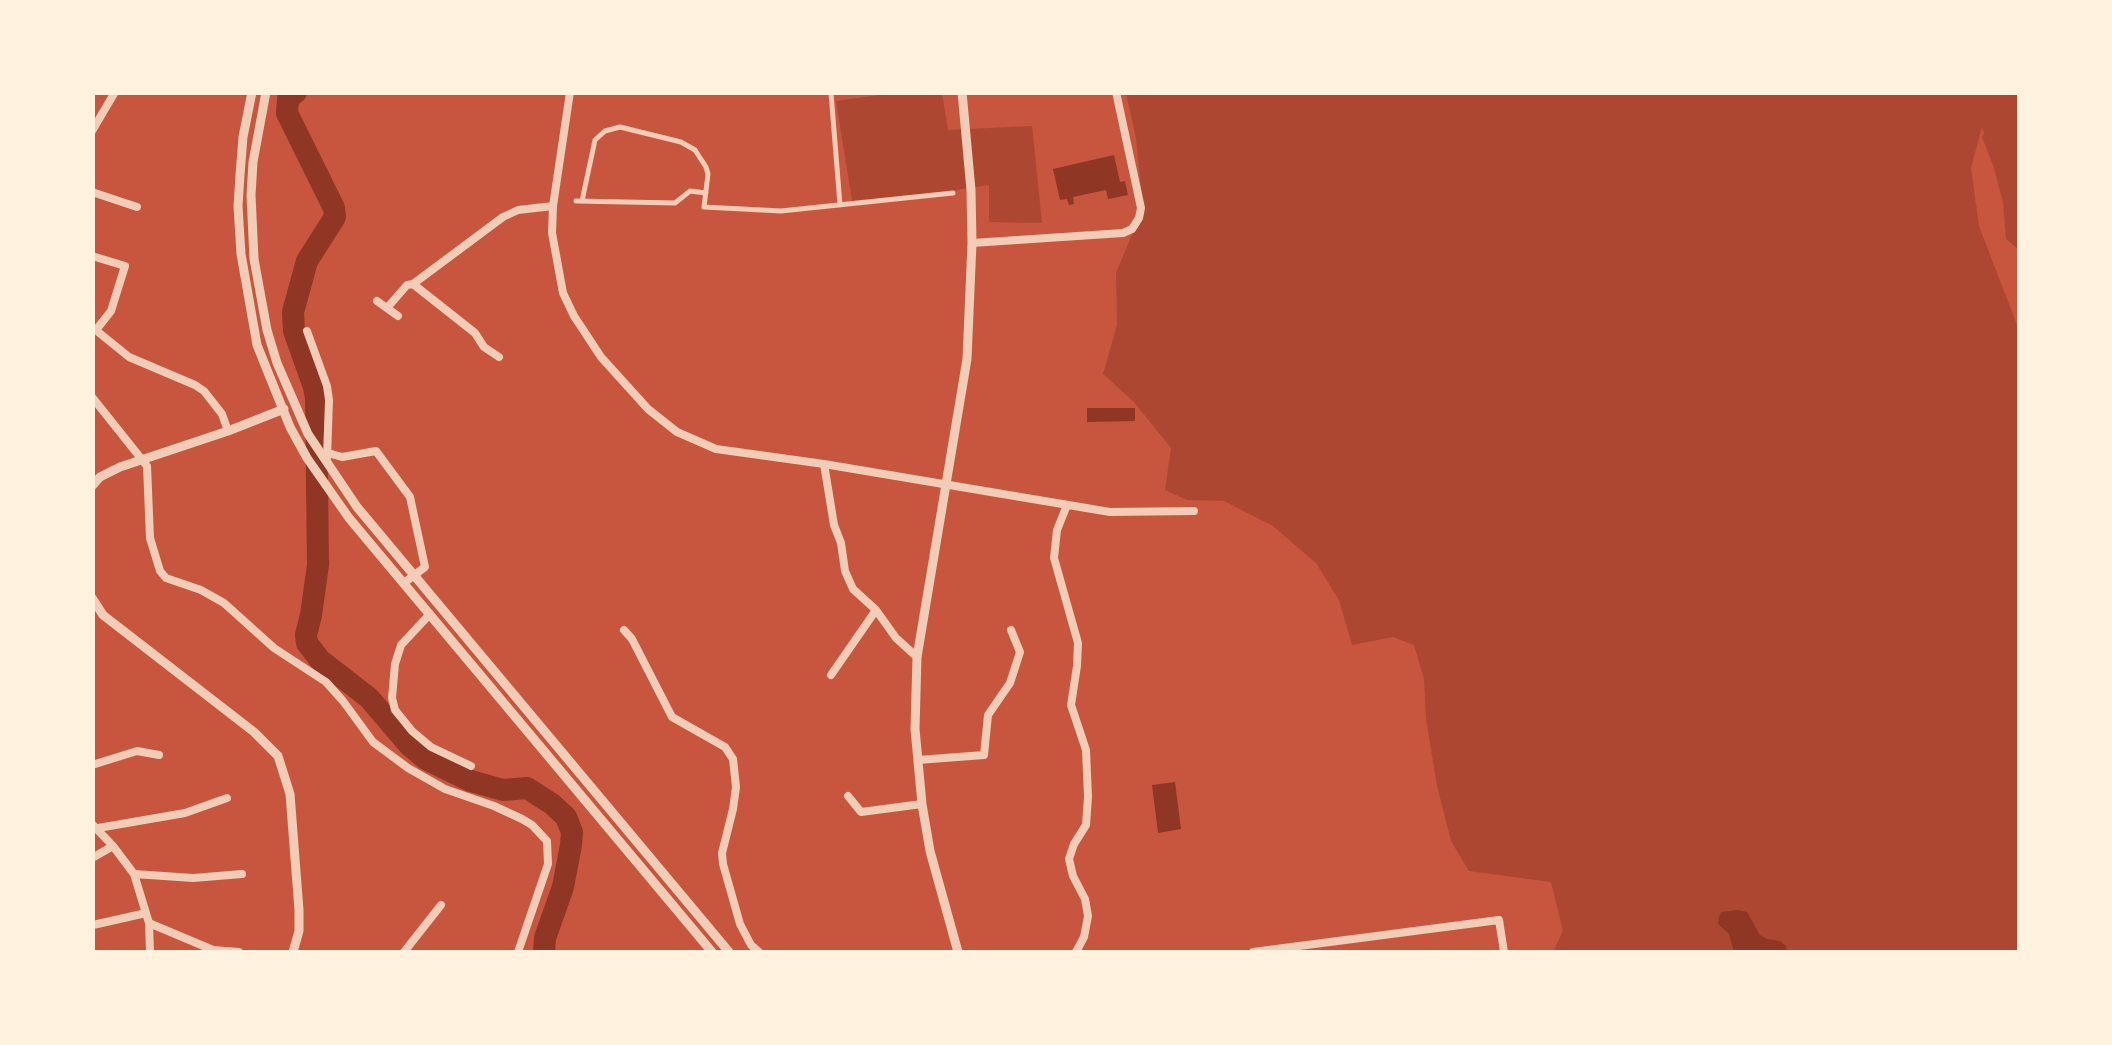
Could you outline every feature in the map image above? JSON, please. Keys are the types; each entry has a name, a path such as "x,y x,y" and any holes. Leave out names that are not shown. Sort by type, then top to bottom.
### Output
{"street":[{"path":"92,131 115,92"},
{"path":"252,92 238,206 241,254 257,346 282,410 307,458 349,518 712,952"},
{"path":"266,92 253,162 254,259 267,330 308,434 356,507 729,952"},
{"path":"570,92 552,233 563,293 601,357 648,409 677,432 716,449 1067,506 1110,512 1194,511"},
{"path":"834,92 831,93 840,204"},
{"path":"958,952 930,850 915,729 917,657 967,359 972,243 962,92"},
{"path":"972,243 1132,229 1141,208 1116,92"},
{"path":"706,192 690,191 675,203 579,201 595,140 605,131 620,127 688,145 701,158 708,174 706,192 704,207 781,210 953,193"},
{"path":"92,192 137,207"},
{"path":"387,308 407,285 504,218 518,210 553,206"},
{"path":"92,256 125,266 111,311 94,329 129,357 204,391 222,414 228,431"},
{"path":"413,284 499,357"},
{"path":"377,301 398,316"},
{"path":"307,331 327,386 327,458"},
{"path":"92,397 148,466 150,538 166,578 224,603 274,648 326,682 373,742 408,768 446,789 522,819 547,841 548,864 518,952"},
{"path":"92,486 100,477 142,460 294,405"},
{"path":"327,458 376,451 410,497 425,568 404,583"},
{"path":"824,464 845,571 854,589 917,657"},
{"path":"1067,506 1057,530 1054,558 1078,643 1070,705 1086,750 1088,797 1086,825 1068,860 1085,898 1088,916 1076,952"},
{"path":"92,598 119,628 254,732 278,756 290,794 300,910 293,952"},
{"path":"831,676 876,610"},
{"path":"430,614 401,645 392,698 396,710 431,747 471,766"},
{"path":"624,630 672,717 725,747 733,759 734,798 722,864 740,924 758,952"},
{"path":"918,760 984,755 988,715 1010,683 1020,652 1010,630"},
{"path":"92,765 137,751 159,755"},
{"path":"848,796 860,812 922,804"},
{"path":"95,826 185,813 227,798"},
{"path":"95,826 134,874 149,923 150,952"},
{"path":"92,858 113,846"},
{"path":"134,874 193,878 242,874"},
{"path":"404,952 441,905"},
{"path":"93,925 146,913"},
{"path":"1253,952 1295,950 1500,920 1504,952"},
{"path":"149,923 212,950 239,952"}],"shaded area":[{"path":"894,93 942,93 948,130 1032,126 1042,223 989,222 989,185 853,206 836,101"},
{"path":"1126,93 2019,93 2019,250 2006,239 2003,202 1982,127 1971,168 1979,226 2019,330 2019,952 1553,952 1563,931 1551,882 1469,871 1451,841 1437,786 1424,679 1414,645 1393,637 1352,645 1339,600 1316,563 1273,526 1224,501 1187,500 1165,490 1171,448 1133,401 1103,374 1117,325 1116,273 1143,208 1136,138"},
{"path":"1114,155 1120,182 1125,181 1128,195 1108,199 1106,190 1073,197 1074,204 1060,200 1053,169"},
{"path":"1087,408 1135,408 1135,421 1087,422"},
{"path":"1175,782 1181,829 1158,833 1152,785"},
{"path":"1721,912 1747,912 1760,935 1780,941 1787,952 1734,952 1729,934 1718,924"}],"waterway":[{"path":"296,92 288,99 287,113 335,217 307,261 293,312 294,331 316,398 318,565 307,643 320,660 369,698 426,759 471,781 503,790 527,788 566,817 572,832 571,845 544,952"}]}
